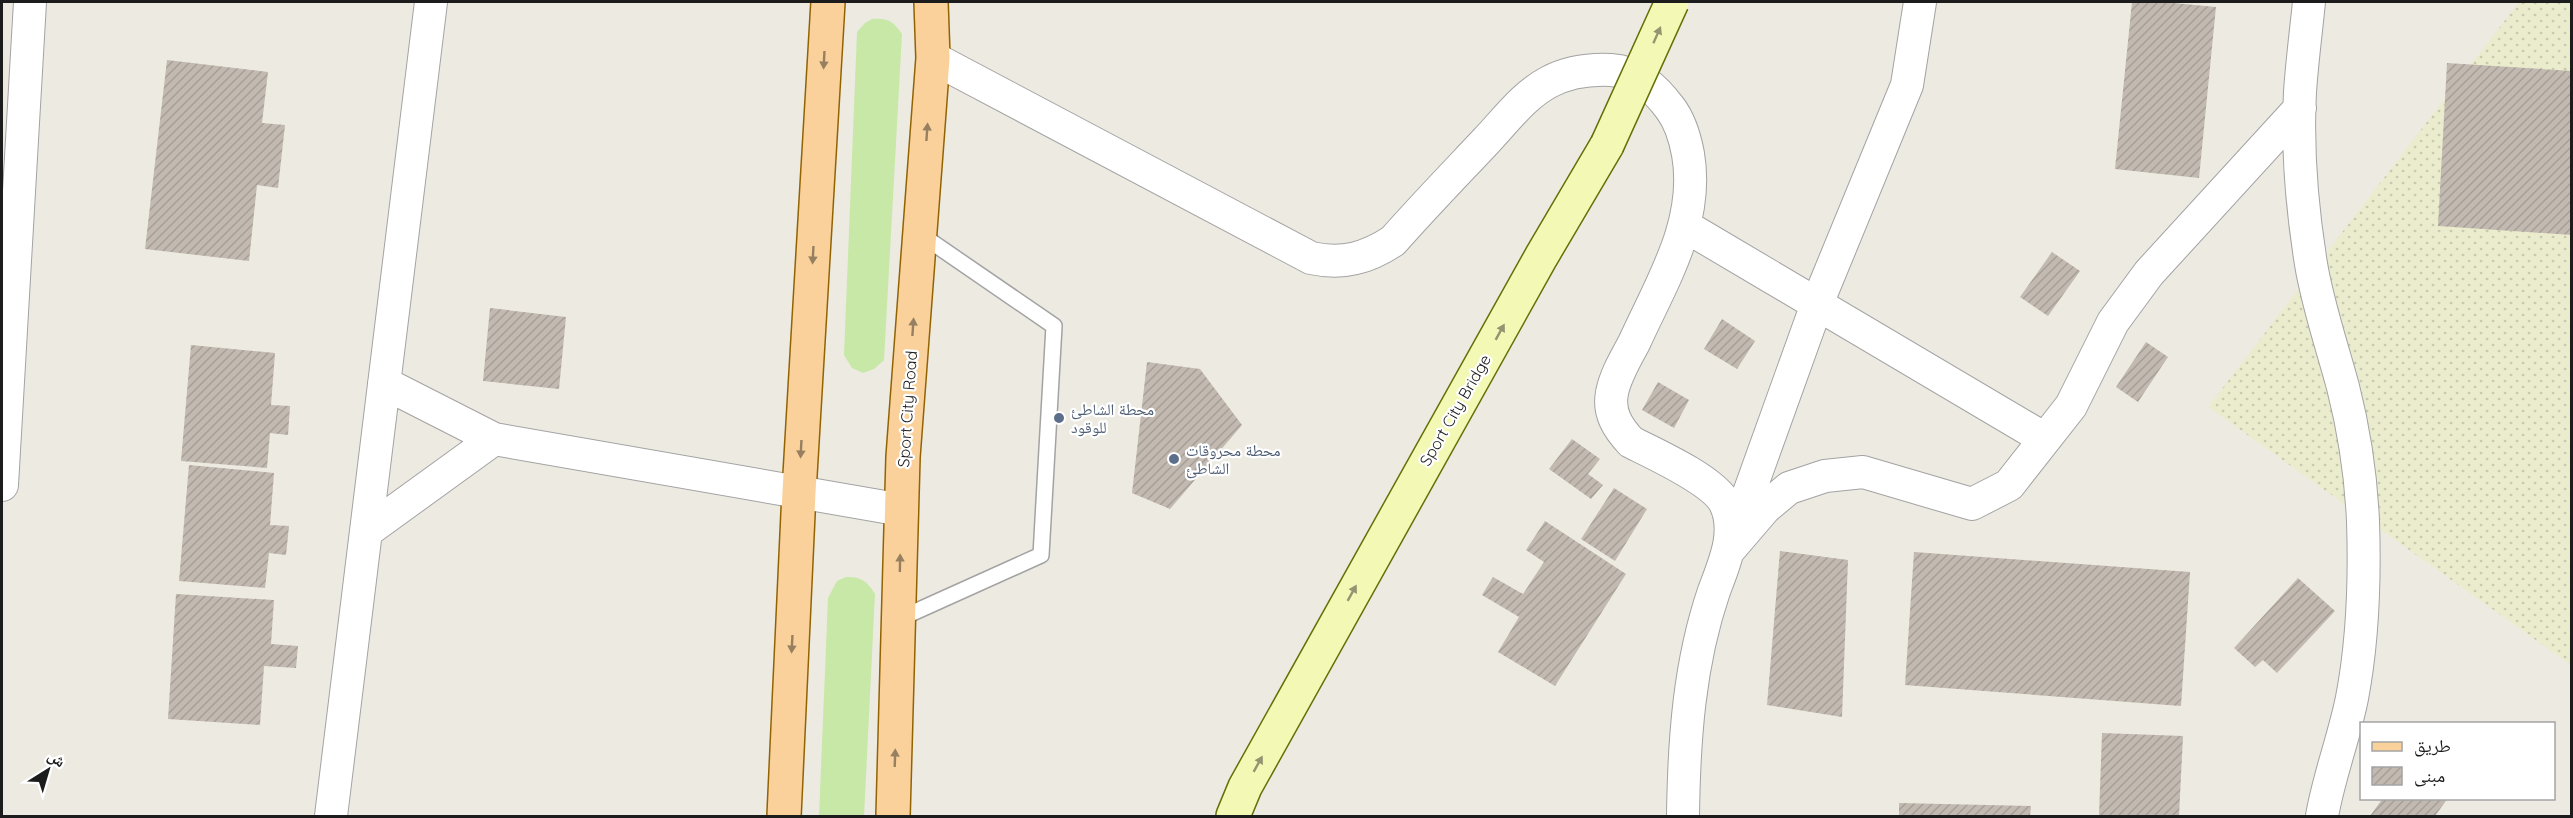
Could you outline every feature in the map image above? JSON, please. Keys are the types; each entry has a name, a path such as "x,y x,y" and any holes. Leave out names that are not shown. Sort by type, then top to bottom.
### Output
{"main road":[{"path":"784,816 799,492 828,2"},
{"name":"Sport City Road","path":"893,816 902,510 933,58 931,2"},
{"name":"Sport City Bridge","path":"1233,816 1245,787 1369,562 1541,257 1607,145 1671,2"}],"street":[{"path":"2,485 30,2"},
{"path":"331,816 431,2"},
{"path":"1683,816 1683,756 1690,693 1710,605 1817,304 1907,85 1920,2"},
{"path":"2309,2 2300,108 2303,204 2312,265 2343,389 2356,453 2363,519 2364,579 2360,638 2352,697 2322,816"},
{"path":"933,58 1311,258 1326,261 1357,260 1393,241 1519,106 1542,87 1568,74 1587,70 1613,70 1637,76 1659,92 1675,114 1686,142 1691,170 1691,198 1685,226 1675,253 1616,381 1611,404 1620,430 1631,442 1717,490 1726,505 1730,522 1729,550"},
{"path":"1729,550 1765,508 1789,488 1824,476 1863,472 1972,504 2009,485 2071,406 2113,322 2149,273 2300,108"},
{"path":"1685,226 2045,439"},
{"path":"384,383 494,439 902,510"},
{"path":"367,531 494,439"}],"lane":[{"path":"899,619 1041,555 1054,326 920,234"}],"green space":[{"path":"2519,2 2571,2 2571,665 2208,407"},
{"path":"872,19 890,21 902,34 884,360 874,369 863,373 852,368 844,355 857,32"},
{"path":"846,577 864,581 875,594 864,816 819,816 828,598 837,581"}],"building":[{"path":"2132,2 2163,2 2216,7 2199,178 2115,169"},
{"path":"167,60 268,72 262,123 285,125 278,188 257,185 249,261 145,249"},
{"path":"2447,63 2572,71 2572,235 2438,226"},
{"path":"2052,252 2080,271 2048,316 2020,297"},
{"path":"490,308 566,317 559,389 483,381"},
{"path":"1722,319 1755,341 1737,369 1704,349"},
{"path":"2146,342 2168,357 2138,402 2116,387"},
{"path":"191,345 275,353 271,405 290,406 288,435 270,433 267,468 181,461"},
{"name":"محطة محروقات الشاطئ","path":"1147,362 1200,369 1242,425 1170,509 1132,493"},
{"path":"1658,382 1689,400 1674,428 1642,410"},
{"path":"1572,439 1600,459 1588,474 1603,485 1591,499 1549,469"},
{"path":"189,465 274,473 270,525 289,526 286,555 269,553 265,588 179,581"},
{"path":"1614,488 1647,509 1615,561 1581,539"},
{"path":"1545,521 1626,574 1555,686 1498,652 1519,617 1482,595 1493,577 1523,594 1544,562 1526,550"},
{"path":"1780,551 1848,560 1842,717 1767,705"},
{"path":"1914,552 2190,572 2181,706 1905,685"},
{"path":"2298,578 2335,611 2277,673 2263,660 2255,667 2234,648"},
{"path":"176,594 274,600 271,644 298,646 296,668 264,666 260,725 168,719"},
{"path":"2102,733 2183,736 2179,816 2099,816"},
{"path":"2382,800 2447,800 2435,816 2370,816"},
{"path":"1899,803 2031,806 2030,816 1899,816"}],"place":[{"name":"محطة الشاطئ للوقود","path":"1059,418"},
{"name":"محطة محروقات الشاطئ","path":"1174,459"}]}
